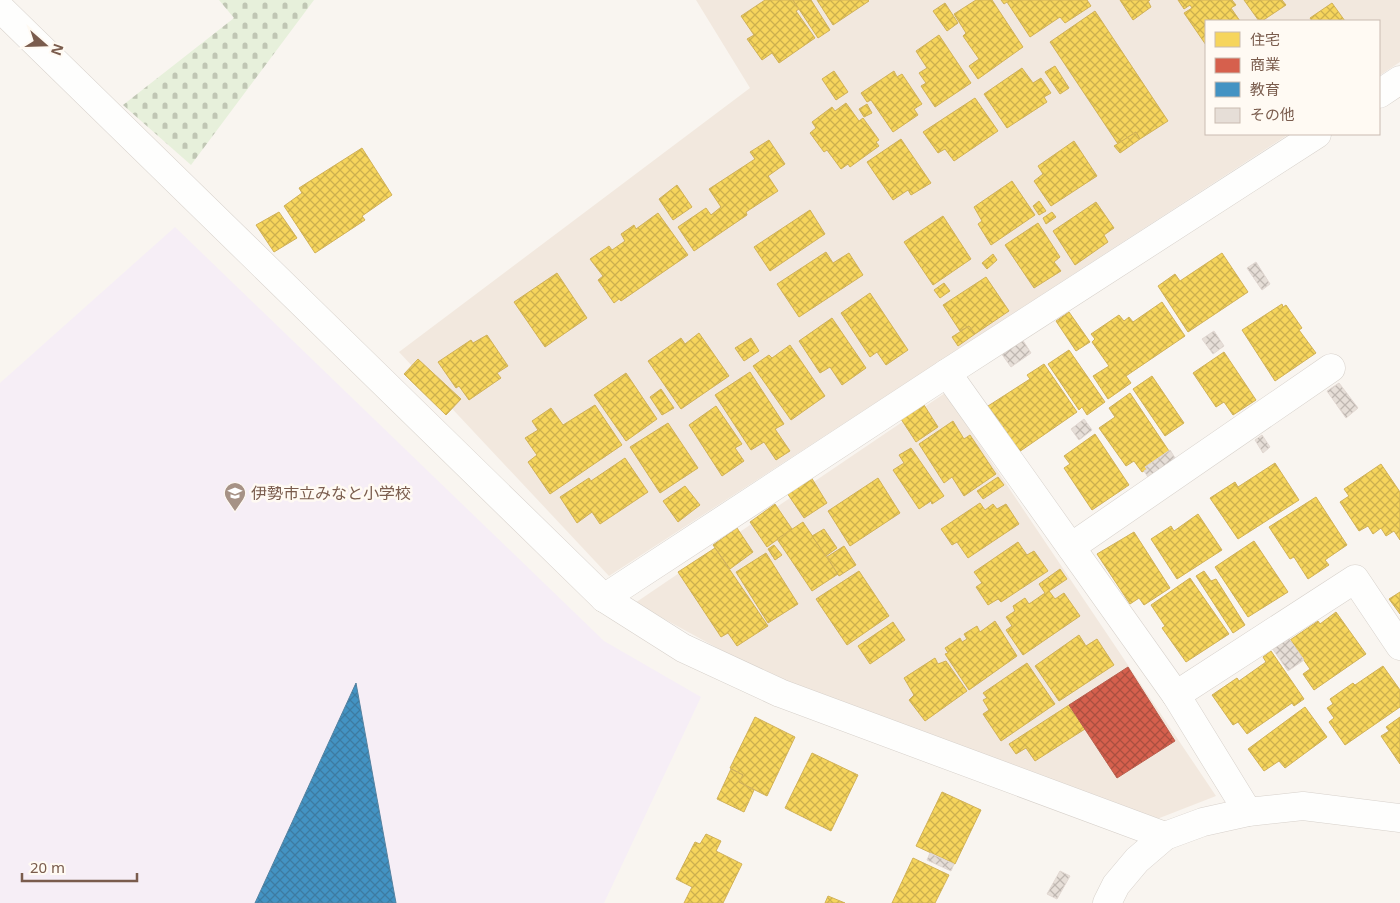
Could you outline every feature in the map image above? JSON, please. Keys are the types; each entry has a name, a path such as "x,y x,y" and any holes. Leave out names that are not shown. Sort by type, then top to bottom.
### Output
{"street":[{"path":"0,8 604,598 683,648 780,693 1165,836"},
{"path":"1380,93 1400,80"},
{"path":"604,598 1315,135"},
{"path":"1072,547 1331,368"},
{"path":"947,373 1176,695 1248,812"},
{"path":"1176,695 1355,578 1400,646"},
{"path":"1107,903 1116,885 1137,860 1165,836 1203,822 1248,812 1304,806 1400,818"}],"shaded area":[{"path":"696,0 1400,0 1400,62 1380,75 1380,20 1205,20 1205,135 1287,135 609,576 399,352 750,88"},
{"name":"伊勢市立みなと小学校","path":"175,227 604,641 701,697 604,903 0,903 0,383"},
{"path":"945,393 1216,796 1157,819 783,684 635,603"}],"green space":[{"path":"219,0 314,0 191,165 123,105 234,18"}],"building: 住宅":[{"path":"765,0 793,0 799,9 796,11 815,38 779,63 772,53 762,60 747,39 754,35 741,16"},
{"path":"793,0 811,0 830,30 818,38"},
{"path":"817,0 868,0 869,1 833,25"},
{"path":"976,0 992,0 1023,47 978,79 969,66 979,59 963,36 966,33 954,14"},
{"path":"1001,0 1087,0 1091,6 1065,23 1060,17 1030,37 1007,2 1004,4"},
{"path":"1120,0 1150,0 1148,1 1151,7 1133,20"},
{"path":"1178,0 1232,0 1236,5 1231,8 1239,20 1205,20 1205,44 1184,13 1192,8 1190,5 1184,9"},
{"path":"1244,0 1282,0 1286,5 1264,20 1258,20"},
{"path":"945,3 958,23 947,31 933,11"},
{"path":"1332,3 1344,20 1311,20 1310,18"},
{"path":"1095,11 1168,121 1140,139 1136,132 1118,144 1050,42"},
{"path":"939,35 971,83 935,107 921,86 926,83 919,73 927,68 916,51"},
{"path":"1055,66 1069,88 1060,94 1045,72"},
{"path":"1022,68 1033,83 1041,78 1051,93 1044,97 1047,102 1007,128 984,94"},
{"path":"834,71 848,92 836,100 822,79"},
{"path":"894,71 897,77 902,74 922,104 914,109 918,115 893,132 871,100 867,102 861,93"},
{"path":"975,98 998,131 954,161 945,149 938,153 923,132"},
{"path":"846,103 859,121 863,118 879,140 876,142 879,146 850,167 848,164 841,169 827,150 824,152 810,133 816,128 812,122 832,107 835,111"},
{"path":"867,104 872,113 864,117 859,109"},
{"path":"1136,132 1140,139 1120,153 1114,146"},
{"path":"901,139 931,183 911,195 908,190 893,200 867,162"},
{"path":"769,140 785,164 768,176 778,191 746,212 747,215 694,251 678,227 706,208 711,215 721,207 709,189 755,159 750,152"},
{"path":"1074,141 1097,176 1051,206 1034,181 1043,174 1038,166"},
{"path":"362,148 392,195 362,216 365,220 315,253 284,206 302,193 299,188"},
{"path":"1012,181 1035,215 991,245 978,224 982,221 974,207"},
{"path":"677,185 692,207 673,220 659,199"},
{"path":"1039,201 1046,211 1039,215 1033,206"},
{"path":"1096,202 1114,228 1104,235 1108,242 1075,265 1053,231"},
{"path":"810,210 825,234 770,271 754,247"},
{"path":"279,212 297,238 274,252 256,225"},
{"path":"1052,212 1056,217 1046,224 1043,218"},
{"path":"658,213 688,255 621,301 619,299 614,303 598,280 603,276 590,259 609,246 612,250 625,241 621,234 634,225 636,229"},
{"path":"943,216 971,259 933,285 904,242"},
{"path":"1038,223 1060,257 1054,262 1061,271 1034,288 1005,245"},
{"path":"826,252 833,263 849,253 863,275 799,317 777,284"},
{"path":"1222,253 1248,292 1188,332 1158,286 1175,274 1180,281"},
{"path":"993,254 997,260 987,269 982,263"},
{"path":"557,273 587,318 545,347 514,302"},
{"path":"986,277 1009,311 975,334 969,326 960,331 943,305"},
{"path":"944,283 950,291 940,298 934,290"},
{"path":"870,293 908,350 886,365 877,352 870,357 841,313"},
{"path":"1162,302 1185,336 1126,376 1131,383 1108,399 1093,376 1109,366 1092,342 1095,339 1091,334 1119,315 1124,321 1129,317 1133,322"},
{"path":"1282,304 1283,307 1286,305 1302,328 1299,330 1316,353 1275,381 1242,330"},
{"path":"1069,312 1090,342 1076,351 1056,321"},
{"path":"832,318 866,368 842,385 830,367 820,373 799,341"},
{"path":"969,326 975,334 958,346 952,337"},
{"path":"699,333 729,376 681,409 648,361 681,338 685,344"},
{"path":"487,335 508,366 497,373 501,378 469,400 459,386 456,388 438,362 471,340 473,343"},
{"path":"751,338 759,351 744,361 735,348"},
{"path":"790,345 825,396 791,420 753,366 769,355 772,358"},
{"path":"1069,350 1105,402 1087,415 1082,407 1079,410 1048,364"},
{"path":"1224,352 1256,400 1233,415 1224,402 1216,407 1193,373"},
{"path":"418,359 461,399 446,415 404,374"},
{"path":"1044,364 1077,412 1019,452 988,406 1030,379 1027,375"},
{"path":"750,372 784,424 775,429 790,451 776,460 764,442 751,450 715,395"},
{"path":"626,373 657,419 626,441 594,395"},
{"path":"1152,376 1184,423 1165,436 1133,389"},
{"path":"661,389 674,408 662,415 650,397"},
{"path":"1130,393 1169,451 1145,467 1147,469 1142,472 1134,461 1126,466 1099,428 1115,417 1109,408"},
{"path":"595,405 622,445 550,494 528,462 537,455 525,438 538,430 532,421 551,408 563,425"},
{"path":"924,405 938,427 916,442 901,419"},
{"path":"716,406 742,444 735,448 744,461 722,476 689,425"},
{"path":"953,421 964,439 970,435 996,474 964,496 952,477 944,483 919,444"},
{"path":"668,423 698,468 660,493 630,447"},
{"path":"1095,434 1129,485 1092,510 1064,468 1070,464 1064,456"},
{"path":"911,448 944,496 932,504 931,501 919,509 893,470 904,463 899,455"},
{"path":"625,458 648,492 600,524 592,512 577,523 560,497 589,478 591,481"},
{"path":"1275,463 1299,500 1238,539 1210,498 1235,482 1238,487"},
{"path":"1381,464 1400,492 1400,540 1394,531 1386,536 1381,528 1373,534 1368,526 1359,531 1340,502 1349,496 1344,489"},
{"path":"811,477 827,503 804,518 787,493"},
{"path":"998,477 1004,485 983,499 977,491"},
{"path":"878,478 900,513 850,546 828,511"},
{"path":"685,486 700,505 678,522 663,501"},
{"path":"1316,497 1347,545 1325,560 1329,565 1308,579 1294,557 1290,559 1269,527"},
{"path":"980,503 985,510 993,504 997,509 1006,504 1019,524 968,558 957,542 952,545 941,529"},
{"path":"775,504 792,529 767,547 750,522"},
{"path":"1198,514 1222,550 1177,579 1151,539 1171,526 1174,531"},
{"path":"803,522 838,574 812,591 777,539"},
{"path":"737,528 753,552 730,569 713,545"},
{"path":"824,529 837,548 826,556 812,536"},
{"path":"1134,532 1170,588 1144,605 1139,598 1130,604 1097,554"},
{"path":"1254,541 1288,592 1248,617 1215,567"},
{"path":"1018,542 1027,555 1034,551 1048,571 1001,602 998,599 988,605 976,587 982,583 974,572"},
{"path":"774,545 782,555 775,560 768,549"},
{"path":"844,546 856,565 839,576 827,557"},
{"path":"715,548 768,626 737,646 728,633 721,637 678,572"},
{"path":"766,553 798,604 768,623 736,572"},
{"path":"1060,569 1067,579 1049,591 1055,599 1064,593 1080,616 1023,655 1006,630 1012,626 1006,617 1015,611 1013,606 1025,598 1029,604 1045,593 1039,584"},
{"path":"859,571 889,616 847,645 816,599"},
{"path":"1204,571 1211,581 1216,579 1245,625 1233,633 1196,576"},
{"path":"1190,578 1229,634 1186,662 1162,628 1165,626 1151,605"},
{"path":"1400,592 1400,614 1389,599"},
{"path":"1336,612 1366,654 1314,690 1303,674 1310,669 1290,640 1318,621 1320,624"},
{"path":"995,621 1017,656 969,690 945,654 948,653 945,648 960,638 962,642 967,639 964,634 977,626 980,632"},
{"path":"893,622 905,640 870,664 858,646"},
{"path":"1079,635 1086,646 1097,639 1114,665 1059,701 1035,666"},
{"path":"1271,651 1304,699 1294,706 1292,703 1247,734 1238,722 1233,725 1212,695 1237,678 1239,681 1266,662 1263,657"},
{"path":"935,658 938,664 946,661 967,691 925,721 909,700 914,695 904,678"},
{"path":"1027,663 1055,704 1001,741 983,714 989,710 983,700 987,698 983,693"},
{"path":"1383,666 1400,690 1400,707 1345,745 1329,722 1334,718 1327,708 1333,704 1330,699"},
{"path":"1069,705 1085,729 1035,761 1026,748 1016,754 1009,744"},
{"path":"1305,707 1327,737 1285,768 1279,761 1264,771 1248,749"},
{"path":"755,717 795,737 767,796 739,782 743,775 730,768"},
{"path":"1400,717 1400,764 1381,736 1389,731 1386,727"},
{"path":"812,753 858,775 831,831 785,808"},
{"path":"731,769 743,775 739,782 754,790 744,812 717,799"},
{"path":"942,792 981,810 955,864 916,846"},
{"path":"706,834 721,841 716,851 742,864 723,903 684,903 692,887 676,879 695,842 700,844"},
{"path":"913,858 949,875 935,903 892,903"},
{"path":"828,896 845,903 825,903"}],"building: 商業":[{"path":"1128,667 1175,741 1117,778 1069,705"}],"building: 教育":[{"path":"356,683 396,903 255,903"}],"building: その他":[{"path":"1256,262 1270,284 1262,290 1247,268"},
{"path":"1214,331 1224,346 1213,354 1202,339"},
{"path":"1022,339 1031,353 1011,367 1001,353"},
{"path":"1339,383 1358,408 1346,418 1327,391"},
{"path":"1084,419 1092,430 1079,440 1071,429"},
{"path":"1262,435 1270,447 1263,453 1255,440"},
{"path":"1170,450 1175,458 1148,477 1144,471 1147,469 1145,467"},
{"path":"1288,637 1304,660 1288,671 1272,648"},
{"path":"930,853 954,864 951,871 927,860"},
{"path":"1060,871 1070,876 1057,899 1047,894"}],"place":[{"name":"伊勢市立みなと小学校","path":"235,512"}]}
